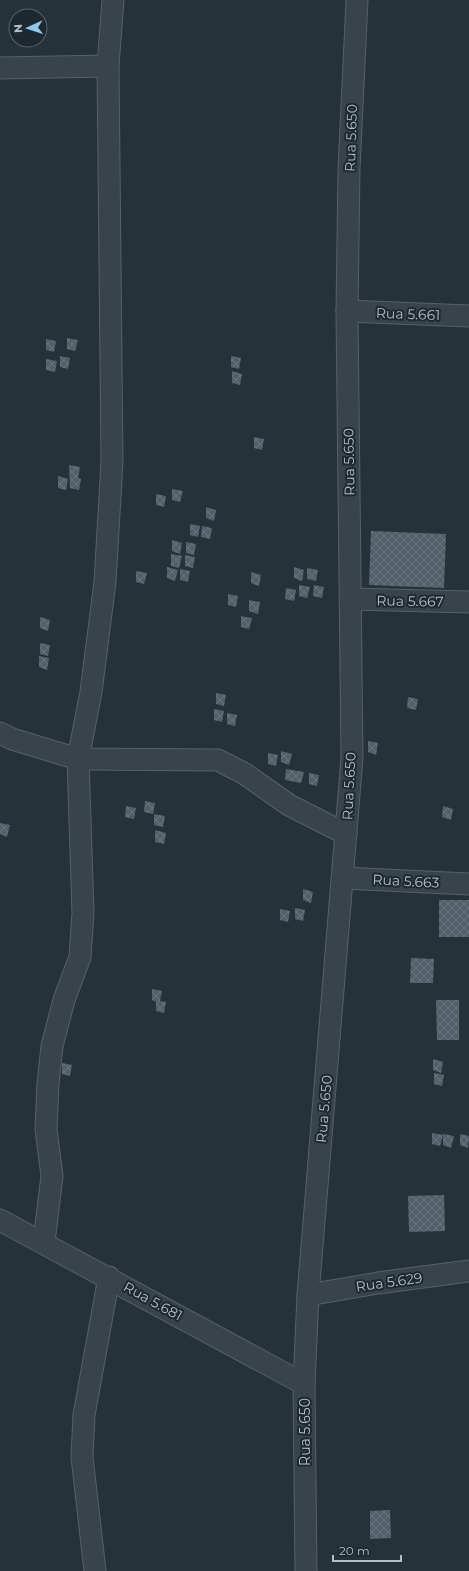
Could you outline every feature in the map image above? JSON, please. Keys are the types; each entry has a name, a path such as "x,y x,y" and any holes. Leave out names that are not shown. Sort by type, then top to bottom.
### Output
{"street":[{"path":"44,1242 52,1176 46,1129 51,1054 64,1000 80,957 83,912 78,759 91,692 105,582 112,462 108,66 113,0"},
{"name":"Rua 5.650","path":"306,1571 304,1384 308,1295 352,758 347,311 349,168 357,0"},
{"path":"0,68 108,66"},
{"name":"Rua 5.661","path":"347,311 469,316"},
{"name":"Rua 5.667","path":"351,599 469,602"},
{"path":"0,733 12,739 78,759 218,760 245,774 289,805 346,834"},
{"name":"Rua 5.663","path":"343,878 469,884"},
{"name":"Rua 5.681","path":"0,1220 109,1277 304,1384"},
{"name":"Rua 5.629","path":"308,1295 378,1283 469,1271"},
{"path":"95,1571 82,1457 84,1415 109,1277"}],"building":[{"path":"67,338 78,340 75,351 67,349"},
{"path":"46,339 56,341 54,352 46,350"},
{"path":"60,356 70,358 68,369 60,367"},
{"path":"231,356 241,358 239,369 231,367"},
{"path":"46,359 57,361 55,372 46,370"},
{"path":"232,371 242,374 240,385 232,383"},
{"path":"254,437 264,439 262,450 254,448"},
{"path":"69,465 80,467 78,478 81,479 79,490 70,488"},
{"path":"58,476 68,479 66,490 58,488"},
{"path":"172,489 183,491 180,502 172,500"},
{"path":"156,494 166,496 164,507 156,505"},
{"path":"206,507 216,510 214,521 206,518"},
{"path":"190,524 200,526 198,537 190,535"},
{"path":"202,526 212,528 210,539 201,537"},
{"path":"371,531 446,534 444,588 369,585"},
{"path":"172,540 182,543 180,554 172,551"},
{"path":"186,542 196,544 194,555 186,553"},
{"path":"171,554 182,556 179,568 171,566"},
{"path":"185,555 195,557 193,568 185,566"},
{"path":"167,567 178,570 175,581 167,578"},
{"path":"294,567 304,570 302,581 294,578"},
{"path":"307,568 318,570 316,581 307,579"},
{"path":"180,569 190,571 188,582 180,580"},
{"path":"136,571 147,573 144,584 136,582"},
{"path":"251,572 261,575 259,586 251,583"},
{"path":"299,585 310,587 307,598 299,596"},
{"path":"314,585 324,587 322,598 313,596"},
{"path":"286,588 296,590 294,601 285,599"},
{"path":"228,594 238,596 236,607 228,605"},
{"path":"249,600 260,602 258,614 249,611"},
{"path":"241,616 252,618 249,629 241,627"},
{"path":"40,617 50,620 48,631 40,628"},
{"path":"40,643 50,645 48,656 40,654"},
{"path":"39,656 49,658 47,670 39,667"},
{"path":"216,693 226,695 224,706 216,704"},
{"path":"408,697 418,699 416,710 407,708"},
{"path":"214,709 224,711 222,722 214,720"},
{"path":"227,713 237,715 235,726 227,724"},
{"path":"368,741 378,743 376,755 368,752"},
{"path":"281,751 292,754 289,765 281,762"},
{"path":"268,753 278,755 276,766 268,764"},
{"path":"286,769 304,772 301,783 285,780"},
{"path":"309,773 319,775 317,786 309,784"},
{"path":"145,801 155,803 153,814 144,812"},
{"path":"126,806 136,808 134,819 125,817"},
{"path":"443,806 453,809 451,820 442,817"},
{"path":"154,814 165,816 163,827 154,825"},
{"path":"0,823 10,825 7,837 0,834"},
{"path":"155,830 166,833 164,844 155,842"},
{"path":"303,889 313,892 311,903 303,900"},
{"path":"439,900 469,900 469,937 439,937"},
{"path":"295,908 305,910 303,921 295,919"},
{"path":"280,909 290,911 288,922 280,920"},
{"path":"411,958 434,959 433,983 410,983"},
{"path":"152,989 162,991 160,1001 166,1002 164,1013 156,1011 156,1002 152,1000"},
{"path":"436,1000 459,1000 459,1040 437,1040"},
{"path":"433,1059 443,1062 441,1073 433,1070"},
{"path":"62,1063 72,1065 70,1076 62,1074"},
{"path":"434,1073 444,1075 442,1086 434,1084"},
{"path":"432,1133 443,1135 440,1146 432,1144"},
{"path":"443,1134 454,1136 451,1148 443,1145"},
{"path":"460,1134 469,1136 468,1148 460,1145"},
{"path":"444,1195 445,1231 409,1232 408,1196"},
{"path":"390,1510 391,1538 370,1539 370,1511"}]}
